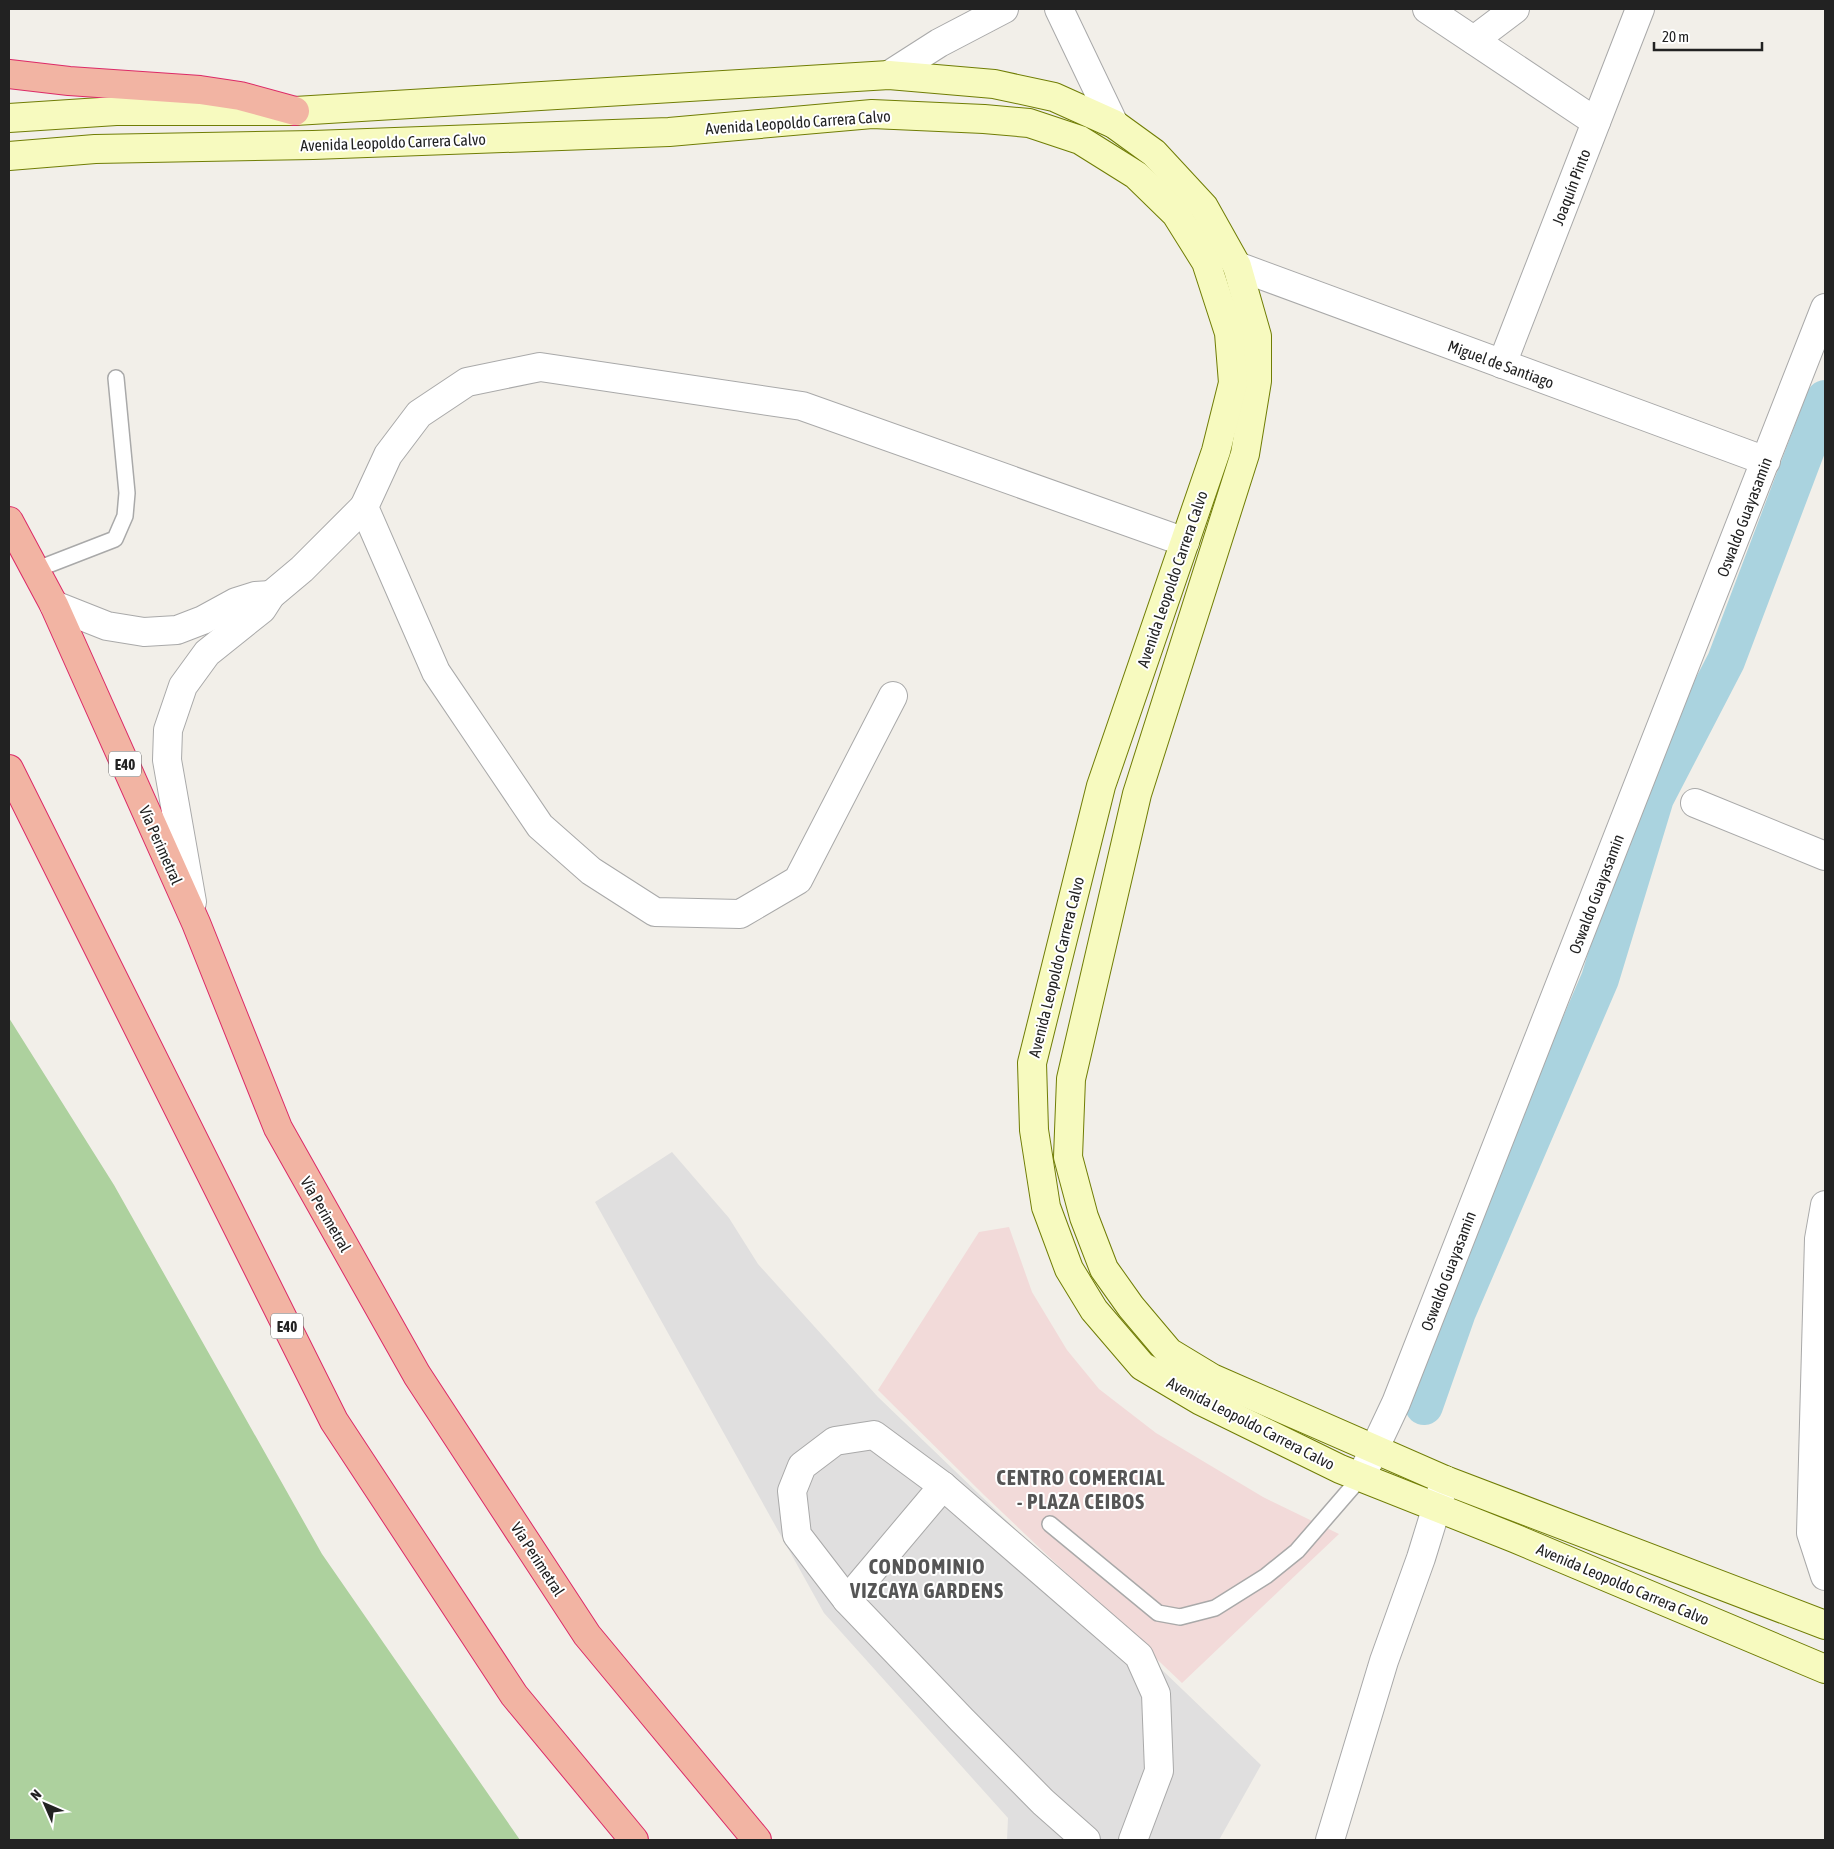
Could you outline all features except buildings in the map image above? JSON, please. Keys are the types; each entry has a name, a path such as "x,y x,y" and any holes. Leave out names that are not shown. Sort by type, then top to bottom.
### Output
{"highway":[{"path":"9,74 70,81 200,90 240,96 295,111"},
{"name":"Vía Perimetral","path":"9,521 54,605 196,923 278,1128 417,1374 587,1635 758,1840"},
{"name":"E40","path":"9,769 334,1421 514,1695 634,1840"}],"main road":[{"name":"Avenida Leopoldo Carrera Calvo","path":"9,118 116,111 295,111 889,75 994,84 1054,97 1114,124 1154,154 1204,207 1237,266 1257,336 1257,382 1245,454 1137,794 1071,1079 1068,1157 1084,1217 1104,1269 1131,1307 1170,1352 1212,1378 1446,1480 1825,1625"},
{"name":"Avenida Leopoldo Carrera Calvo","path":"9,156 95,150 313,145 669,132 872,114 984,118 1029,124 1080,140 1136,174 1176,214 1206,262 1229,333 1233,383 1216,451 1101,786 1032,1063 1034,1130 1046,1207 1070,1269 1094,1310 1142,1366 1201,1401 1340,1469 1514,1538 1825,1669"}],"street":[{"path":"889,75 939,43 1004,9"},
{"path":"1058,9 1114,124"},
{"path":"1427,9 1596,122"},
{"path":"1474,40 1515,9"},
{"name":"Joaquín Pinto","path":"1502,364 1640,9"},
{"name":"Miguel de Santiago","path":"1237,266 1766,461"},
{"name":"Oswaldo Guayasamin","path":"1361,1477 1396,1403 1825,308"},
{"path":"196,923 167,760 168,730 183,686 207,653 262,609 271,595 302,569 364,507 388,455 419,414 467,382 540,367 802,406 1184,542"},
{"path":"364,507 436,672 540,826 591,870 655,912 740,914 798,880 893,696"},
{"path":"54,605 107,626 144,632 177,630 203,620 236,602 254,596 271,595"},
{"path":"1695,803 1825,856"},
{"path":"1825,1205 1819,1239 1811,1533 1825,1576"},
{"path":"1086,1840 1043,1802 847,1600 797,1535 792,1490 802,1466 835,1441 874,1435 943,1486 1139,1656 1156,1694 1159,1771 1133,1840"},
{"path":"1330,1840 1384,1661 1438,1508 1446,1480"},
{"path":"847,1600 943,1486"}],"lane":[{"path":"35,570 115,539 121,526 125,516 127,493 116,378"},
{"path":"1050,1524 1158,1613 1180,1617 1216,1608 1266,1576 1297,1551 1361,1477"}],"shaded area":[{"name":"CONDOMINIO VIZCAYA GARDENS","path":"672,1152 729,1218 758,1264 878,1397 1261,1765 1219,1840 1007,1840 1008,1818 824,1613 595,1202"},
{"name":"CENTRO COMERCIAL - PLAZA CEIBOS","path":"1009,1227 1032,1292 1067,1350 1099,1389 1156,1433 1263,1497 1339,1534 1182,1683 984,1495 878,1390 979,1232"}],"green space":[{"path":"9,1018 114,1185 322,1554 520,1840 9,1840"}],"waterway":[{"path":"1424,1406 1457,1312 1600,979 1655,798 1726,661 1825,399"}],"district":[{"name":"CENTRO COMERCIAL - PLAZA CEIBOS","path":"1081,1489"},
{"name":"CONDOMINIO VIZCAYA GARDENS","path":"927,1578"}]}
